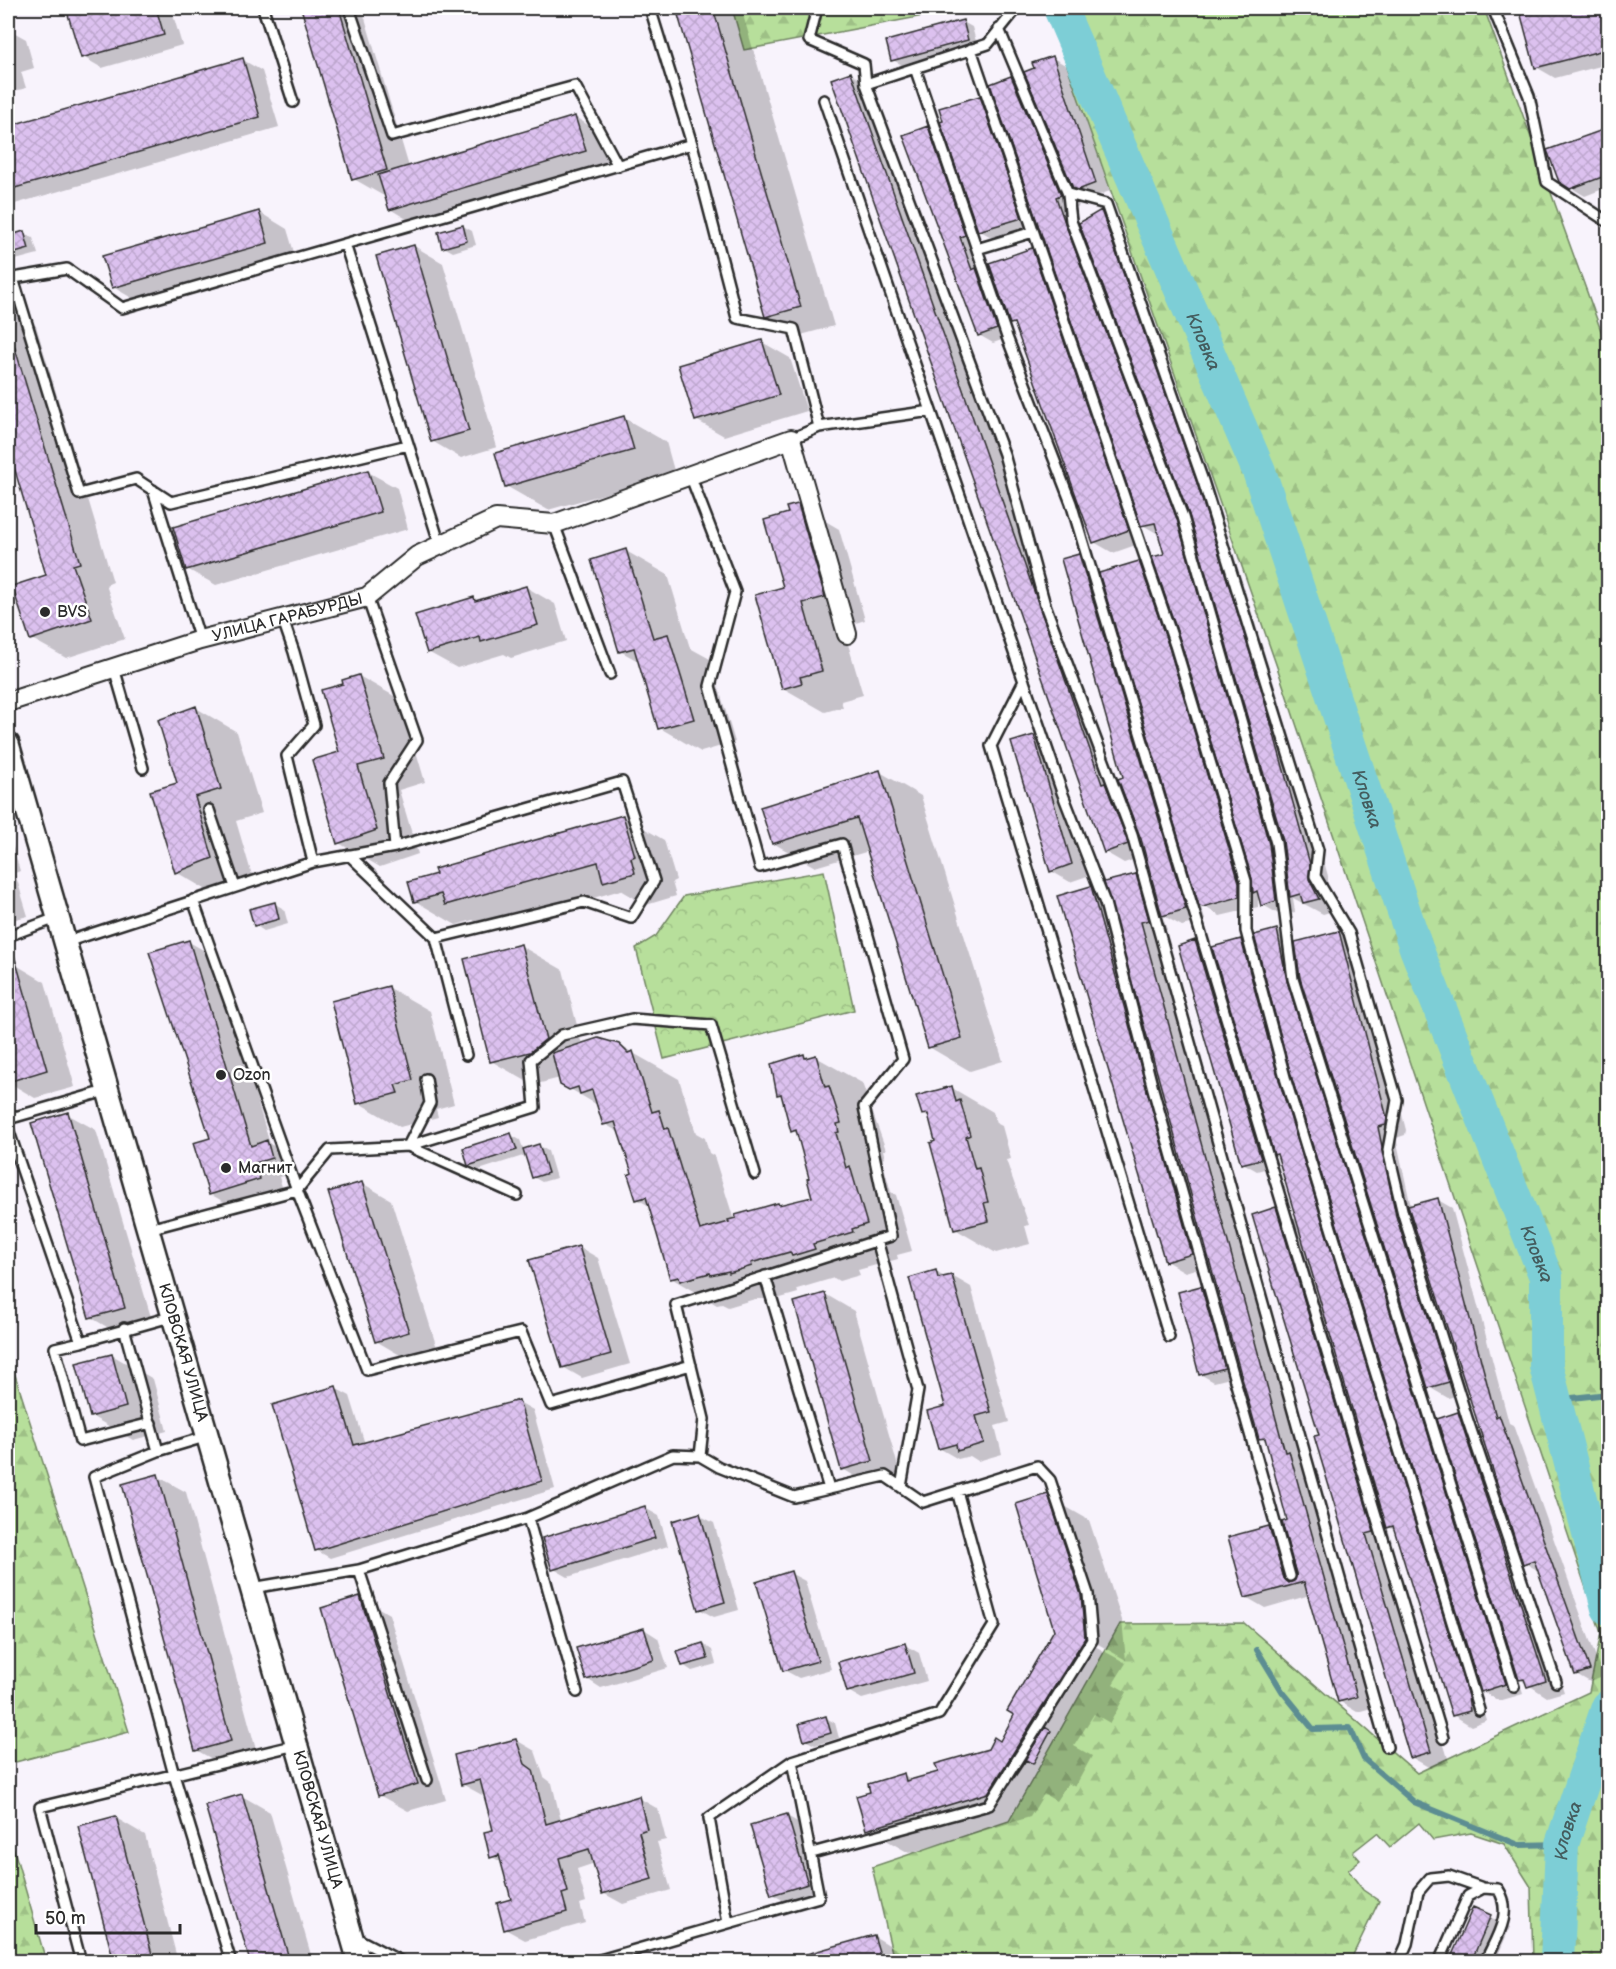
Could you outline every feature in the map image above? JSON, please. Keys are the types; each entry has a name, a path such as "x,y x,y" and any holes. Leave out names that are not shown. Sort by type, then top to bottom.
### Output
{"street":[{"name":"УЛИЦА ГАРАБУРДЫ","path":"8,702 200,640 367,597 417,556 496,519 554,524 791,439"},
{"path":"791,439 847,634"},
{"name":"КЛОВСКАЯ УЛИЦА","path":"8,744 359,1962"}],"lane":[{"path":"263,8 293,102"},
{"path":"349,8 392,136 575,86 618,166"},
{"path":"650,8 692,144 737,318 794,329 819,427"},
{"path":"818,8 808,40 864,64 866,84 1004,454 1045,605 1132,835 1387,1748"},
{"path":"866,84 988,44 1017,8"},
{"path":"1493,8 1529,96 1547,182 1608,222"},
{"path":"1000,29 1068,194 1071,221 1183,517 1276,843 1293,979 1514,1687"},
{"path":"971,50 1175,645 1246,881 1246,931 1286,1082 1479,1710"},
{"path":"915,68 1007,337 1071,503 1443,1738"},
{"path":"824,100 1024,681 1105,903 1153,1089 1290,1576"},
{"path":"408,445 171,502 136,479 79,494 10,279 67,269 122,308 692,144"},
{"path":"1068,194 1106,204 1203,481 1318,850 1316,876 1348,933 1397,1100 1388,1150 1403,1214 1467,1418 1556,1682"},
{"path":"976,249 1033,232"},
{"path":"345,244 440,545"},
{"path":"791,439 819,427 932,411"},
{"path":"690,475 735,592 710,686 760,867 842,844 903,1059 864,1107 891,1236 676,1305 704,1419 700,1456"},
{"path":"153,490 200,640"},
{"path":"554,524 610,674"},
{"path":"367,597 417,740 389,783 395,847"},
{"path":"283,620 314,725 287,756 312,862"},
{"path":"114,668 143,768"},
{"path":"1024,681 991,746 1169,1337"},
{"path":"66,942 312,862 395,847 622,782 654,881 631,918 584,902 436,938"},
{"path":"209,810 235,887"},
{"path":"349,855 436,938 466,1055"},
{"path":"193,900 297,1190 368,1370 520,1332 551,1405 691,1365"},
{"path":"8,936 59,917"},
{"path":"149,1229 297,1190 330,1150 408,1146 535,1107 531,1060 562,1035 632,1019 711,1025 755,1174"},
{"path":"408,1146 430,1103 426,1079"},
{"path":"8,1119 109,1090"},
{"path":"8,1129 81,1342"},
{"path":"408,1146 517,1195"},
{"path":"877,1240 918,1390 902,1487"},
{"path":"765,1276 829,1489"},
{"path":"151,1423 80,1442 55,1348 174,1316"},
{"path":"124,1328 158,1451"},
{"path":"208,1436 158,1451 94,1477 174,1775 231,1962"},
{"path":"252,1588 358,1570 528,1518 673,1455 700,1456 718,1467 794,1497 885,1476 923,1502 1037,1466 1050,1480 1088,1594 1092,1640 989,1805 812,1853"},
{"path":"728,1923 709,1818 792,1761 939,1714 994,1624 957,1491"},
{"path":"528,1518 578,1692"},
{"path":"358,1570 427,1780"},
{"path":"81,1962 40,1807 297,1745"},
{"path":"593,1962 819,1897 792,1761"},
{"path":"1399,1962 1407,1944 1418,1892 1430,1878 1449,1876 1483,1888 1498,1889 1505,1899 1505,1916 1485,1962"},
{"path":"1439,1962 1468,1896 1483,1888"},
{"path":"351,1936 402,1962"}],"green space":[{"path":"732,8 965,8 744,50"},
{"path":"1047,8 1484,8 1608,350 1608,1961 1533,1961 1531,1887 1504,1844 1471,1833 1433,1840 1419,1823 1390,1847 1377,1833 1353,1852 1360,1860 1348,1870 1363,1890 1379,1901 1350,1961 894,1961 872,1867 1009,1821 1120,1624 1244,1623 1417,1773 1589,1692 1601,1633 1277,667"},
{"path":"824,871 854,1010 664,1059 636,948 656,936 684,896"},
{"path":"8,1353 129,1732 8,1764"},
{"path":"8,1829 46,1961 8,1961"}],"building":[{"path":"66,8 156,8 164,35 81,58"},
{"path":"301,8 339,8 387,170 352,180"},
{"path":"676,8 713,8 801,307 765,317"},
{"path":"1519,8 1608,8 1608,49 1535,68"},
{"path":"963,20 968,40 891,61 886,41"},
{"path":"1053,56 1096,183 1078,190 1073,188 1024,72 1034,68 1032,63"},
{"path":"243,58 260,117 8,190 8,126"},
{"path":"851,72 1102,784 1105,783 1126,837 1128,844 1104,853 831,79"},
{"path":"1011,76 1061,195 1056,197 1065,223 1177,519 1269,844 1276,901 1261,906 1257,891 1253,893 1252,879 1181,643 1152,557 1164,554 1155,523 1141,526 990,84"},
{"path":"980,96 1022,218 978,231 940,122 943,121 939,108"},
{"path":"575,116 586,151 389,210 378,175"},
{"path":"928,126 965,235 960,237 972,270 976,268 997,329 978,336 903,135"},
{"path":"1608,128 1608,175 1570,189 1559,182 1547,150"},
{"path":"1101,210 1197,483 1261,688 1310,864 1309,879 1319,899 1303,903 1300,894 1290,897 1283,841 1189,515 1079,223"},
{"path":"259,211 268,243 112,288 102,256"},
{"path":"463,225 467,241 442,248 438,232"},
{"path":"24,231 29,249 8,255 8,236"},
{"path":"414,245 469,431 431,442 376,256"},
{"path":"1032,248 1129,530 1093,543 1014,323 1010,324 989,263"},
{"path":"11,335 80,563 73,565 92,619 30,640 12,586 46,575 8,447 8,336"},
{"path":"762,340 779,395 695,421 678,365"},
{"path":"624,416 634,450 505,487 495,453"},
{"path":"368,470 381,512 186,570 173,527"},
{"path":"798,504 825,597 803,603 822,671 800,677 802,683 782,689 755,595 783,587 764,520 788,513 786,507"},
{"path":"626,549 653,638 668,634 694,719 658,729 634,648 619,652 591,560"},
{"path":"1079,554 1186,909 1162,916 1141,839 1118,779 1123,777 1061,559"},
{"path":"1139,561 1169,647 1239,882 1239,897 1203,907 1199,906 1099,573"},
{"path":"526,586 538,625 481,642 480,637 427,653 415,615 474,597 475,601"},
{"path":"359,675 384,759 358,766 377,830 337,844 312,760 339,752 321,690 343,684 342,680"},
{"path":"196,706 221,789 195,797 213,858 175,873 150,791 177,783 158,720"},
{"path":"1034,735 1072,864 1050,872 1011,742"},
{"path":"880,770 962,1038 928,1048 857,818 772,844 760,807"},
{"path":"623,815 635,856 631,858 635,873 603,882 598,862 445,905 441,894 414,902 408,882 436,874 434,869"},
{"path":"1136,874 1149,920 1141,922 1285,1452 1289,1451 1357,1697 1338,1702 1304,1582 1245,1598 1228,1537 1269,1526 1284,1578 1289,1583 1295,1580 1296,1574 1282,1522 1287,1520 1265,1438 1259,1439 1104,882"},
{"path":"1091,886 1192,1254 1165,1262 1057,896"},
{"path":"275,902 279,919 254,926 249,909"},
{"path":"1277,929 1287,981 1506,1684 1481,1692 1292,1079 1254,935"},
{"path":"1339,931 1387,1118 1386,1125 1378,1127 1396,1216 1449,1382 1428,1388 1300,978 1295,942"},
{"path":"1241,939 1280,1083 1468,1696 1470,1711 1452,1716 1393,1526 1387,1528 1277,1154 1274,1155 1212,947"},
{"path":"189,940 251,1146 267,1140 272,1158 255,1163 260,1179 209,1195 193,1143 210,1138 149,952"},
{"path":"1195,940 1261,1159 1241,1164 1178,946"},
{"path":"521,944 546,1039 530,1052 490,1062 464,959"},
{"path":"8,948 12,948 47,1070 8,1082"},
{"path":"389,986 413,1080 395,1085 398,1093 357,1104 331,1001"},
{"path":"598,1038 619,1044 628,1053 633,1051 652,1112 659,1110 665,1129 668,1128 700,1230 729,1222 728,1220 736,1218 735,1215 778,1203 779,1205 812,1197 796,1130 791,1132 781,1094 777,1095 771,1064 804,1054 805,1058 816,1055 825,1087 829,1086 841,1123 837,1124 839,1132 836,1133 846,1168 850,1166 867,1224 852,1229 853,1232 813,1244 815,1249 792,1256 790,1252 751,1263 752,1266 729,1273 729,1271 711,1275 710,1273 680,1281 679,1277 670,1279 646,1197 636,1200 628,1175 632,1173 615,1122 603,1125 592,1090 580,1094 578,1087 569,1090 560,1085 552,1053"},
{"path":"952,1086 956,1102 960,1100 970,1135 966,1137 975,1169 979,1168 988,1202 984,1203 989,1221 954,1230 930,1143 935,1141 928,1114 922,1115 916,1096"},
{"path":"68,1112 125,1308 89,1318 31,1123"},
{"path":"511,1133 517,1150 468,1166 463,1148"},
{"path":"539,1144 548,1173 532,1178 523,1149"},
{"path":"362,1182 409,1332 375,1342 328,1192"},
{"path":"1438,1198 1496,1417 1499,1415 1590,1670 1575,1675 1534,1560 1523,1564 1408,1206"},
{"path":"1276,1207 1374,1532 1366,1534 1431,1752 1410,1758 1314,1436 1319,1435 1252,1215"},
{"path":"579,1246 611,1354 562,1368 529,1260"},
{"path":"936,1270 938,1278 952,1275 991,1412 976,1416 984,1443 957,1451 956,1444 938,1449 927,1411 945,1406 909,1278"},
{"path":"1201,1286 1225,1368 1199,1375 1178,1292"},
{"path":"825,1293 873,1461 841,1470 794,1302"},
{"path":"112,1354 126,1407 90,1417 76,1363"},
{"path":"336,1386 354,1445 519,1400 542,1481 315,1551 272,1405"},
{"path":"1458,1412 1546,1681 1527,1687 1524,1679 1519,1680 1437,1419"},
{"path":"158,1474 231,1741 195,1751 122,1484"},
{"path":"1048,1494 1081,1595 1085,1638 988,1793 866,1830 856,1796 870,1792 868,1784 904,1773 906,1781 938,1772 935,1764 988,1749 994,1737 1000,1741 1014,1715 1007,1711 1054,1630 1016,1504"},
{"path":"645,1506 655,1538 552,1570 542,1538"},
{"path":"700,1513 725,1602 698,1610 672,1521"},
{"path":"791,1571 818,1661 783,1671 756,1582"},
{"path":"360,1596 418,1784 378,1796 321,1608"},
{"path":"644,1628 654,1660 586,1680 576,1648"},
{"path":"703,1643 708,1659 682,1666 677,1651"},
{"path":"905,1643 914,1673 847,1692 838,1662"},
{"path":"826,1716 831,1733 804,1741 799,1724"},
{"path":"1045,1727 1051,1731 1033,1764 1026,1760 1014,1778"},
{"path":"516,1739 525,1764 533,1770 546,1824 639,1796 647,1829 639,1832 652,1879 602,1894 589,1849 559,1858 568,1892 562,1894 567,1912 504,1930 497,1903 511,1899 499,1855 490,1858 484,1832 493,1830 480,1780 461,1785 454,1755"},
{"path":"242,1794 290,1962 250,1962 205,1805"},
{"path":"787,1814 808,1884 771,1895 750,1825"},
{"path":"116,1816 154,1962 114,1962 78,1826"},
{"path":"1473,1907 1491,1915 1471,1962 1449,1962"},
{"path":"874,1935 882,1962 796,1962 796,1957"}],"waterway":[{"name":"Кловка","path":"1060,8 1259,471 1416,948 1546,1277 1546,1366 1608,1608"},
{"path":"1554,1400 1608,1394"},
{"path":"1257,1650 1282,1691 1313,1729 1350,1728 1364,1759 1414,1802 1519,1845 1562,1844"},
{"name":"Кловка","path":"1557,1962 1562,1844 1608,1707"}],"place":[{"name":"BVS","path":"45,612"},
{"name":"Ozon","path":"221,1075"},
{"name":"Магнит","path":"226,1168"}]}
